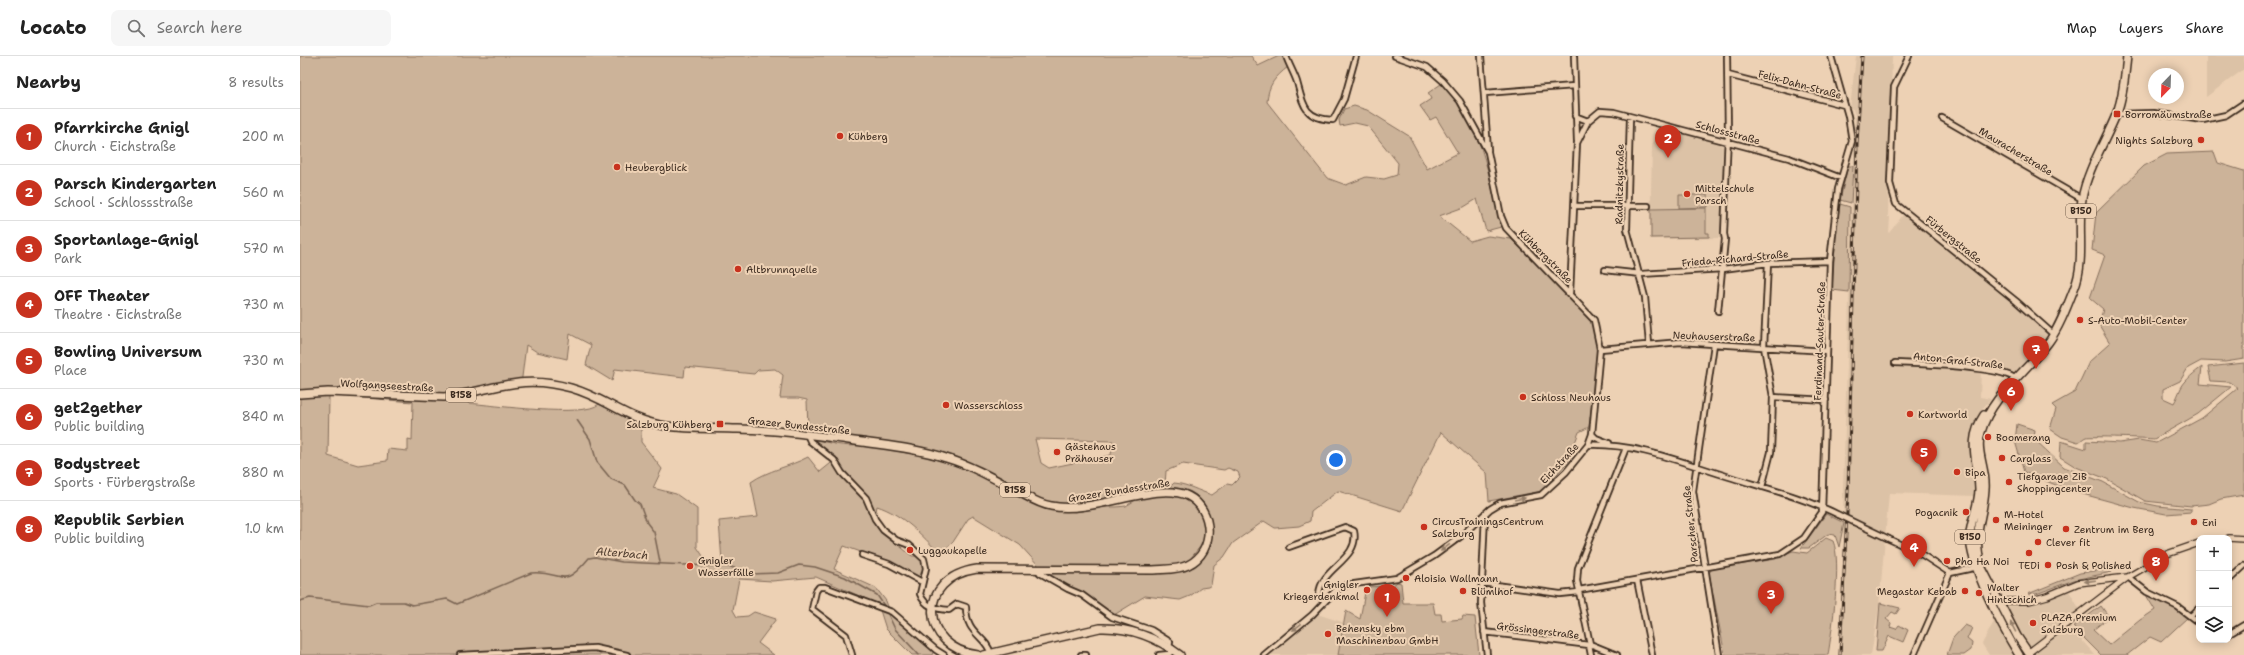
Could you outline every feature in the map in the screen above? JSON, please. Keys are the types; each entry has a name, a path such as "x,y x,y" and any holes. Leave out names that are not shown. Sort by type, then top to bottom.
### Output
{"main road":[{"name":"B150","path":"2019,655 1979,567 1977,532 1986,480 1980,455 1979,439 1987,418 2000,398 2053,334 2074,290 2079,274 2082,199 2092,170 2117,114 2127,56"},
{"name":"Wolfgangseestraße","path":"300,394 328,392 444,397 460,395 503,384 527,381 556,384 590,395"},
{"name":"Grazer Bundesstraße","path":"590,395 631,417 653,424 807,434 889,446 948,458 987,475 1037,502 1063,508 1086,507 1155,492 1176,492 1192,498 1200,505 1208,524 1208,535 1202,554 1188,565 1175,569 977,569 964,571 944,582 938,591 932,607"},
{"name":"B150","path":"1979,567 2028,654"},
{"path":"932,607 934,622 945,641 954,648 978,655"},
{"path":"993,654 1100,628 1113,628 1133,631 1153,638 1180,655"}],"street":[{"path":"1286,56 1297,82 1301,103 1313,115 1333,120 1344,99 1356,56"},
{"name":"Kühbergstraße","path":"1395,56 1427,67 1448,86 1460,101 1488,152 1501,216 1506,228 1570,293 1594,320 1600,349 1592,434 1588,445"},
{"path":"1481,56 1486,93 1488,152"},
{"path":"1570,293 1577,143 1574,56"},
{"path":"1718,311 1723,269 1727,141 1727,56"},
{"name":"Ferdinand-Sauter-Straße","path":"1823,507 1830,261 1836,202 1841,178 1852,141 1852,133 1831,56"},
{"name":"Fürbergstraße","path":"1909,56 1899,73 1894,87 1890,183 1896,204 2016,301 2053,334"},
{"name":"Felix-Dahn-Straße","path":"1728,75 1844,105"},
{"path":"1486,93 1574,86"},
{"path":"2117,114 2153,113 2203,120 2226,115 2244,103"},
{"name":"Schlossstraße","path":"1588,121 1600,111 1614,112 1789,158 1841,178"},
{"path":"1575,116 1588,121 1577,143"},
{"name":"Radnitzkystraße","path":"1630,116 1626,206 1629,240 1641,274 1645,297 1649,344"},
{"name":"Mauracherstraße","path":"1942,118 2082,199"},
{"path":"1574,206 1648,206"},
{"name":"Frieda-Richard-Straße","path":"1641,274 1723,269 1768,263 1830,261"},
{"path":"1762,487 1771,452 1772,397 1764,347 1768,263"},
{"path":"1605,270 1641,274"},
{"name":"Neuhauserstraße","path":"1600,349 1681,342 1827,351"},
{"name":"Parscher Straße","path":"1714,344 1696,467 1694,491 1704,568 1719,655"},
{"name":"Anton-Graf-Straße","path":"1896,363 1985,371 2011,375 2016,379"},
{"path":"1772,397 1826,400"},
{"path":"807,434 810,441 834,460 842,473 866,498 879,526 896,540 909,545 924,559 926,568 920,594 922,599 932,607 949,610 957,604 966,607 966,619 972,630 993,654"},
{"path":"1592,434 1596,438 1611,444"},
{"name":"Eichstraße","path":"1264,655 1312,615 1333,591 1344,586 1384,582 1405,574 1460,537 1500,502 1542,496 1566,472 1588,445 1611,444 1696,467 1823,507 1921,554 1950,573"},
{"path":"1617,655 1590,644 1577,581 1578,568 1626,448"},
{"path":"1482,583 1560,594 1780,554 1804,538 1822,512 1823,507"},
{"path":"1485,515 1481,603 1487,655"},
{"path":"1289,547 1345,527 1354,531 1354,544 1350,553 1329,573 1321,587 1319,594 1324,601"},
{"path":"2232,538 2244,539"},
{"path":"2028,654 2128,577 2167,554 2196,544"},
{"path":"862,555 889,564 922,582"},
{"path":"2232,577 2244,566"},
{"path":"1914,655 1950,573 1979,567"},
{"path":"1037,569 1046,577 1082,595 1112,617 1162,636 1170,642 1171,648 1169,654 1159,655"},
{"path":"1999,601 2029,601 2047,596 2078,583 2128,577 2147,592 2191,616 2196,620"},
{"path":"1637,580 1652,655"},
{"path":"852,655 846,635 812,609 816,591 819,588 825,587 892,612 936,650 944,655"},
{"path":"2191,616 2196,611"},
{"path":"2232,632 2244,625"},
{"name":"Grössingerstraße","path":"1484,632 1589,645 1591,655"},
{"path":"460,655 595,648 627,655"},
{"path":"1081,655 1086,655"}],"shaded area":[{"path":"300,56 1251,56 1258,66 1279,56 1284,56 1288,67 1279,74 1273,82 1269,91 1267,102 1327,178 1346,185 1366,177 1384,179 1397,175 1398,163 1368,126 1355,123 1340,126 1339,120 1344,109 1354,106 1367,110 1409,136 1427,169 1458,153 1436,117 1430,120 1420,106 1431,99 1428,93 1441,84 1454,97 1474,130 1482,150 1501,227 1486,231 1477,199 1464,207 1439,216 1470,241 1488,236 1511,239 1589,316 1593,329 1597,357 1589,427 1579,432 1573,448 1574,455 1542,491 1489,501 1487,473 1441,432 1402,511 1338,491 1311,512 1310,521 1299,526 1275,528 1264,521 1233,543 1224,557 1214,565 1211,585 1208,587 1201,588 1190,596 1180,600 1145,596 1114,615 1042,572 1165,573 1179,572 1197,564 1205,555 1210,544 1212,532 1211,520 1206,508 1199,498 1189,491 1176,488 1161,488 1089,501 1072,503 1050,502 1028,494 983,469 933,450 898,443 811,432 808,429 807,400 798,398 780,398 783,375 775,369 758,370 754,374 685,367 684,377 615,369 612,381 586,365 591,345 570,334 567,359 537,352 526,345 521,385 492,390 466,399 468,403 537,410 576,410 590,408 599,404 641,426 641,442 662,469 653,488 676,494 697,509 697,547 707,562 722,562 719,521 758,517 751,482 764,474 808,457 820,472 836,459 811,439 842,445 862,445 936,458 984,477 1028,501 1047,509 1076,512 1103,507 1126,506 1137,499 1170,494 1187,499 1194,504 1202,516 1205,525 1203,543 1190,559 1183,563 1167,567 1039,566 1020,545 973,516 968,519 953,542 940,554 911,526 895,514 877,506 874,522 881,531 912,556 918,556 924,566 921,578 889,562 844,546 834,569 876,588 886,601 890,612 934,650 932,655 912,655 886,629 878,604 816,577 772,581 739,579 733,610 737,617 748,616 754,612 776,619 758,643 774,655 300,655","holes":["329,395 413,402 412,440 408,439 408,451 388,449 387,461 358,465 328,456","1035,439 1113,441 1111,455 1049,468 1041,463","1183,464 1224,470 1228,468 1238,472 1240,477 1232,485 1227,484 1212,495 1179,484 1174,483 1172,485 1165,485 1166,471"]},
{"path":"1856,56 1892,56 1888,217 1890,217 1889,233 1903,215 2051,333 2015,374 1981,369 1980,397 1991,399 1980,411 1970,437 1976,496 1889,493 1879,606 1871,655 1838,655 1844,539 1843,489 1855,115 1853,109 1850,108"},
{"path":"2206,56 2244,56 2244,69 2206,97"},
{"name":"Mittelschule Parsch","path":"1657,128 1718,142 1723,147 1721,238 1650,239 1652,146"},
{"path":"2214,152 2218,163 2244,171 2244,359 2225,362 2201,361 2188,368 2180,381 2163,389 2163,398 2174,403 2185,382 2202,367 2200,384 2231,387 2198,414 2154,439 2085,437 2078,442 2062,437 2050,429 2056,409 2052,405 2075,392 2089,362 2110,343 2099,325 2103,309 2090,298 2105,255 2092,250 2096,213 2144,166 2167,154"},
{"path":"1848,166 1853,166 1851,203 1840,200"},
{"path":"1679,195 1708,195 1708,207 1679,208"},
{"path":"1840,204 1850,207 1849,292 1832,290 1836,230"},
{"path":"1706,208 1706,233 1709,233 1709,237 1651,238 1651,209"},
{"path":"2244,363 2244,495 2221,499 2209,504 2191,506 2145,501 2107,479 2076,467 2060,457 2061,441 2086,449 2086,441 2120,443 2139,440 2156,443 2202,418 2238,388 2229,382 2211,381 2208,367"},
{"path":"2017,424 2035,430 2034,439 2064,467 2103,482 2139,502 2158,506 2191,509 2191,512 2166,514 2134,508 2068,490 2024,472 2015,441"},
{"path":"1826,514 1844,523 1839,547 1835,535 1828,534 1809,548 1801,548"},
{"path":"1826,538 1833,541 1836,551 1837,564 1832,630 1828,655 1725,655 1709,573 1712,569 1776,559 1776,557 1793,551 1807,553"},
{"path":"2108,569 2112,572 2074,580 2036,594 2028,594 2080,573"},
{"path":"1397,582 1401,583 1403,603 1433,603 1435,614 1441,614 1442,621 1462,619 1463,616 1475,617 1479,655 1338,655 1346,611 1360,619 1366,587 1392,586"},
{"path":"2069,591 2083,615 2069,626 2095,655 1989,655 1982,644 1997,616 2011,604 2038,603"},
{"path":"2148,594 2175,607 2188,617 2161,642 2150,637 2127,655 2101,655 2073,627 2101,606 2109,617 2093,630 2109,645 2155,610 2146,595"},
{"path":"1880,603 1900,608 1896,614 1892,612 1886,619 1891,623 1890,627 1896,629 1899,625 1908,630 1903,642 1889,636 1882,651 1876,651"},
{"path":"1317,614 1345,623 1338,655 1271,655 1279,646"},
{"path":"1965,625 1972,628 1967,639 1972,643 1971,650 1964,655 1947,655 1953,638"}],"waterway":[{"path":"577,420 590,439 597,462 611,479 625,485 635,500 640,504 647,523 654,532 660,562"},
{"name":"Alterbach","path":"300,601 310,598 369,605 376,602 404,602 412,605 447,599 457,604 531,573 542,573 567,577 580,568 589,558 595,557 622,562 731,567 752,574 778,573 799,565 815,567 845,577 877,595 885,607"},
{"name":"Alterbach","path":"887,612 895,629 919,655"}],"railway":[{"path":"1840,655 1848,492 1857,143 1862,56"}],"place":[{"name":"Borromäumstraße","path":"2117,114"},
{"name":"Kühberg","path":"840,136"},
{"name":"Nights Salzburg","path":"2201,140"},
{"name":"Parsch Kindergarten","path":"1668,158"},
{"name":"Heubergblick","path":"617,167"},
{"name":"Mittelschule Parsch","path":"1687,194"},
{"name":"Altbrunnquelle","path":"738,269"},
{"name":"S-Auto-Mobil-Center","path":"2080,320"},
{"name":"Bodystreet","path":"2036,369"},
{"name":"Schloss Neuhaus","path":"1523,397"},
{"name":"Wasserschloss","path":"946,405"},
{"name":"get2gether","path":"2011,411"},
{"name":"Kartworld","path":"1910,414"},
{"name":"Salzburg Kühberg","path":"720,424"},
{"name":"Boomerang","path":"1988,437"},
{"name":"Gästehaus Prähauser","path":"1057,452"},
{"name":"Carglass","path":"2002,458"},
{"name":"Bowling Universum","path":"1924,472"},
{"name":"Bipa","path":"1957,472"},
{"name":"Tiefgarage ZiB Shoppingcenter","path":"2009,482"},
{"name":"Pogacnik","path":"1966,512"},
{"name":"M-Hotel Meininger","path":"1996,520"},
{"name":"Eni","path":"2194,522"},
{"name":"CircusTrainingsCentrum Salzburg","path":"1424,527"},
{"name":"Zentrum im Berg","path":"2066,529"},
{"name":"Clever fit","path":"2038,542"},
{"name":"Luggaukapelle","path":"910,550"},
{"name":"TEDi","path":"2029,553"},
{"name":"Pho Ha Noi","path":"1947,561"},
{"name":"Posh & Polished","path":"2048,565"},
{"name":"Gnigler Wasserfälle","path":"690,566"},
{"name":"OFF Theater","path":"1914,567"},
{"name":"Aloisia Wallmann","path":"1406,578"},
{"name":"Republik Serbien","path":"2156,581"},
{"name":"Gnigler Kriegerdenkmal","path":"1367,590"},
{"name":"Blümlhof","path":"1463,591"},
{"name":"Megastar Kebab","path":"1965,591"},
{"name":"Walter Hintschich","path":"1979,593"},
{"name":"Sportanlage-Gnigl","path":"1771,614"},
{"name":"Pfarrkirche Gnigl","path":"1387,617"},
{"name":"PLAZA Premium Salzburg","path":"2033,623"},
{"name":"Behensky ebm Maschinenbau GmbH","path":"1328,634"}]}
